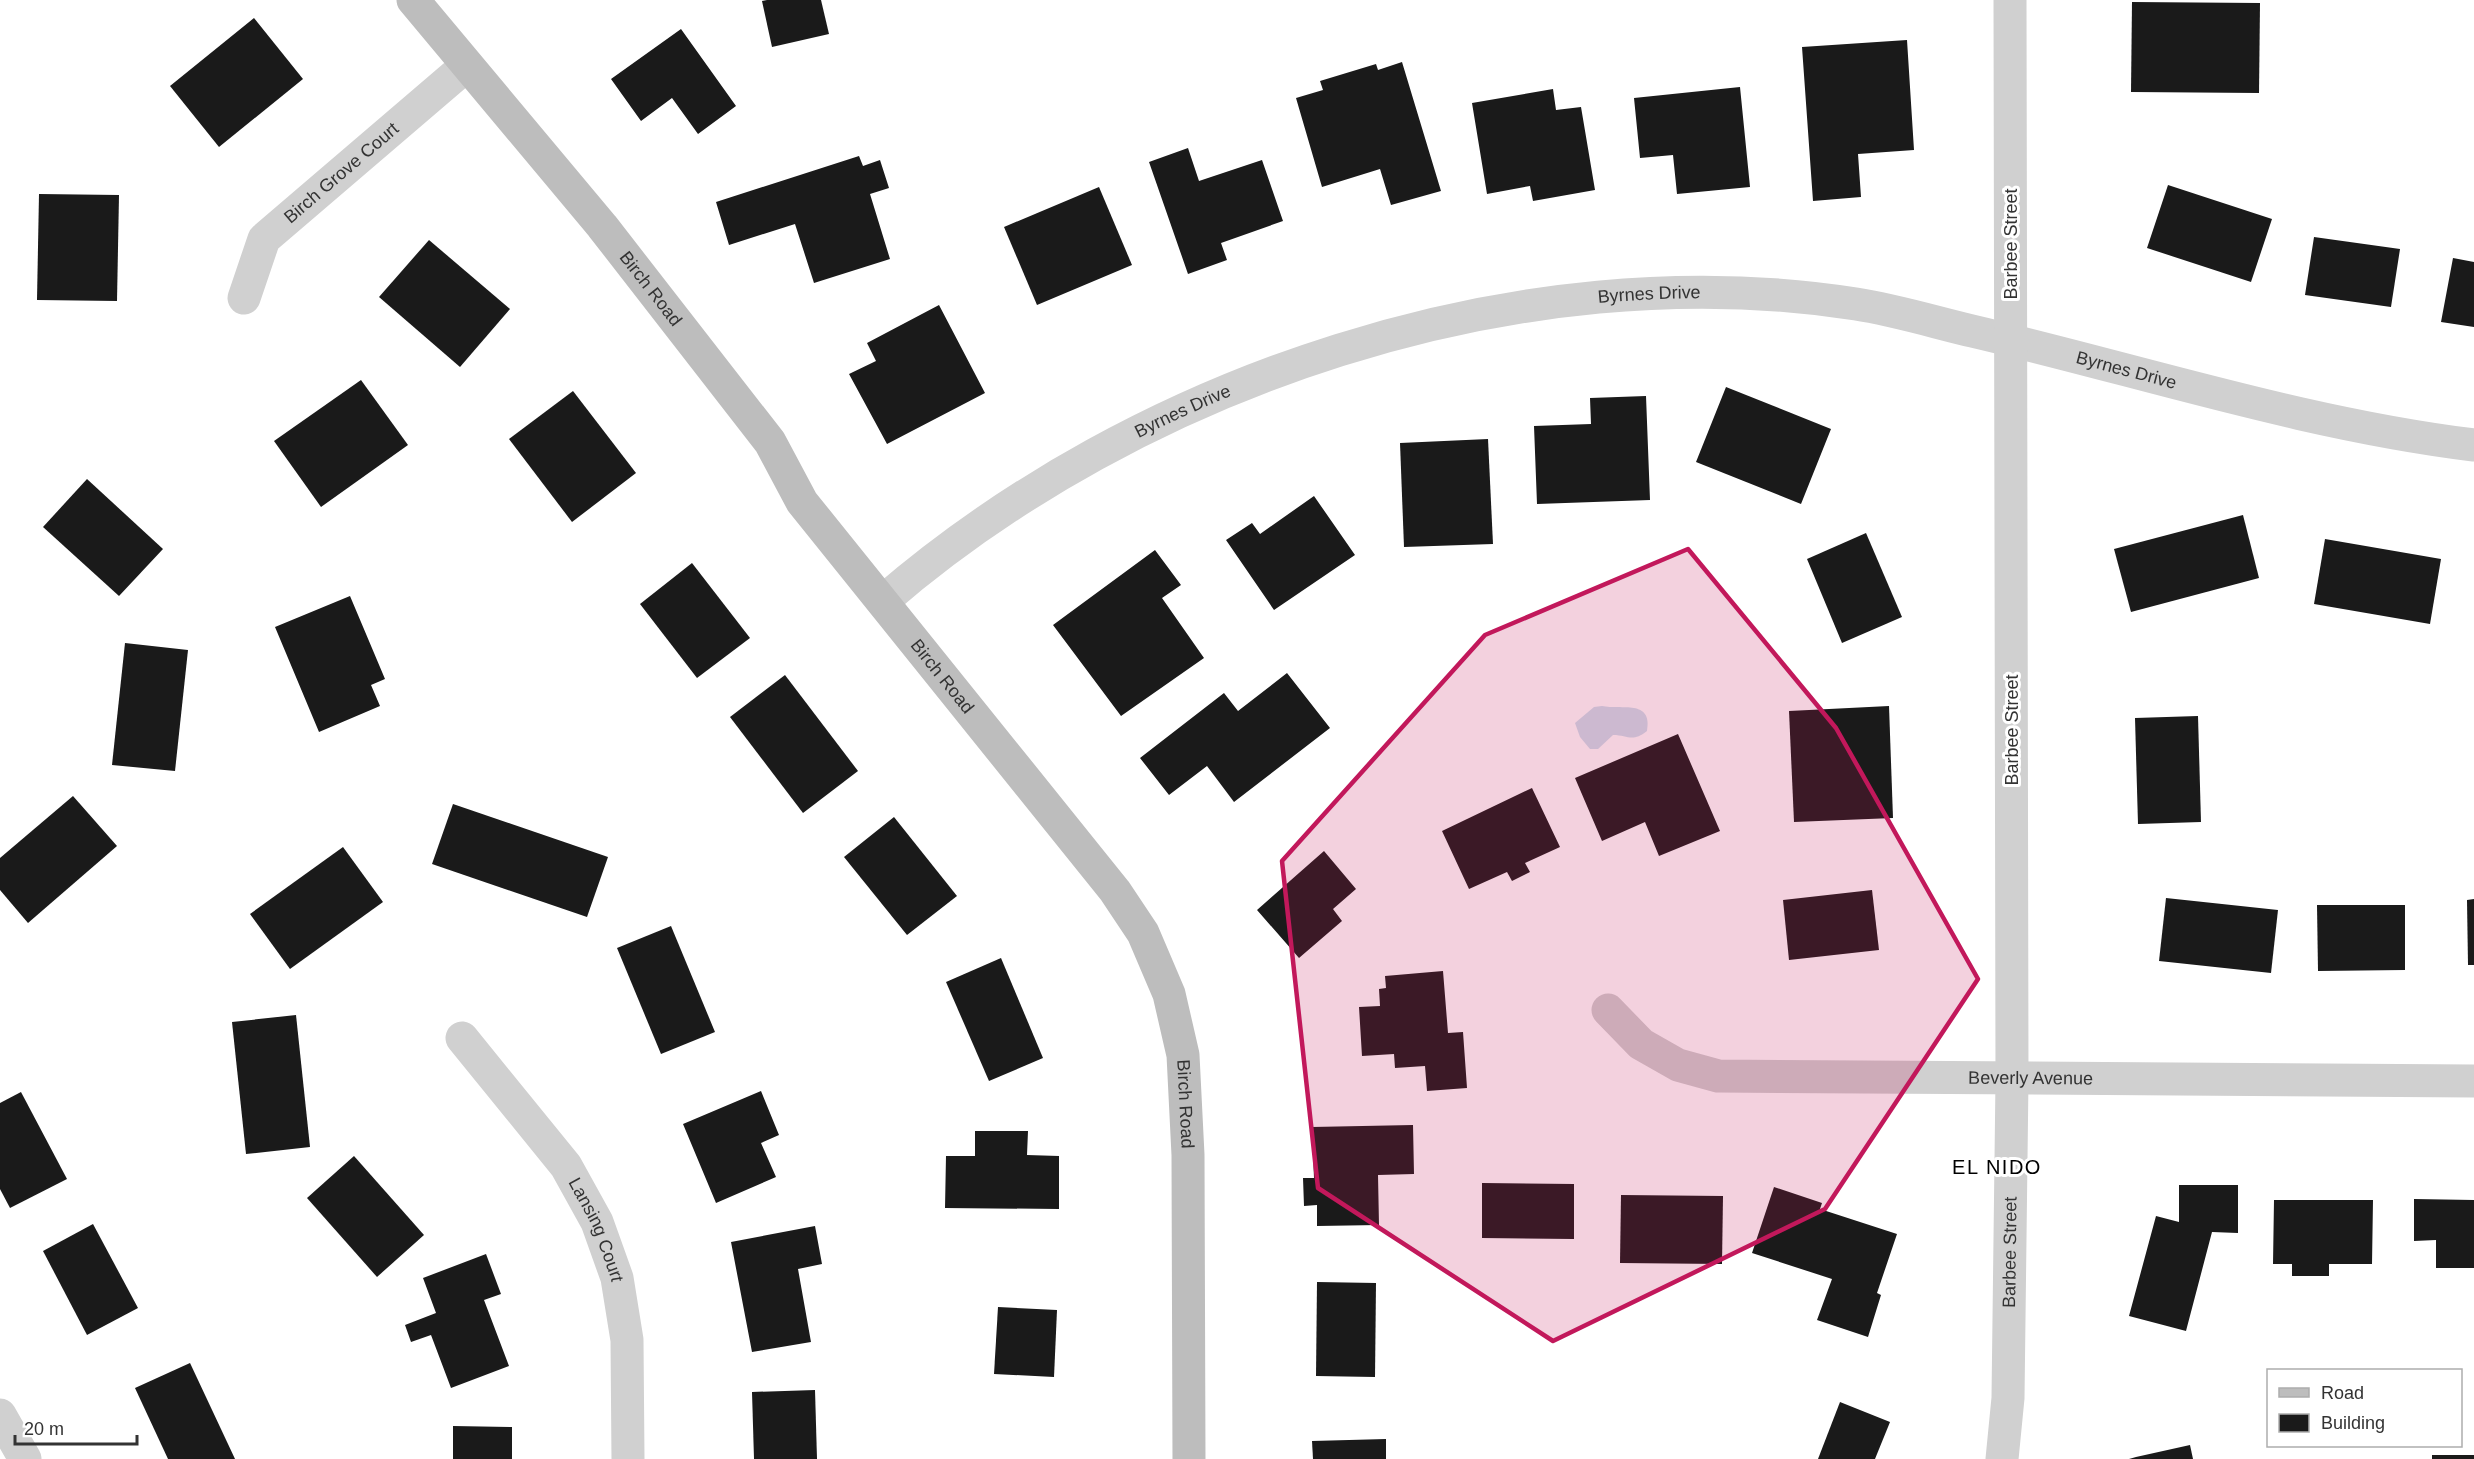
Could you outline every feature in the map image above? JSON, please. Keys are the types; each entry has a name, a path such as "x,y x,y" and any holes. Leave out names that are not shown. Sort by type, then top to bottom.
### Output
{"street":[{"name":"Birch Road","path":"413,0 632,263 770,442 802,502 1115,891 1143,933 1169,994 1184,1055 1188,1155 1189,1459"},
{"name":"Barbee Street","path":"2002,1459 2008,1398 2012,1079 2010,0"},
{"name":"Birch Grove Court","path":"244,298 264,239 466,66"},
{"name":"Byrnes Drive","path":"883,601 995,515 1096,453 1210,398 1302,362 1407,331 1520,307 1675,291 1760,293 1859,304 2011,340 2300,414 2437,441 2474,445"},
{"name":"Beverly Avenue","path":"1608,1010 1641,1044 1678,1065 1718,1076 2474,1081"},
{"name":"Lansing Court","path":"462,1038 566,1166 597,1222 617,1278 627,1340 628,1459"},
{"path":"0,1415 25,1459"}],"highlighted area":[{"path":"1688,549 1836,728 1978,979 1825,1209 1553,1341 1318,1188 1282,861 1485,635"}],"water":[{"path":"1594,707 1640,710 1648,721 1647,731 1634,738 1613,735 1598,749 1590,749 1580,737 1575,723"}],"building":[{"path":"821,0 829,34 772,47 762,1"},
{"path":"2132,2 2260,3 2259,93 2131,92"},
{"path":"254,18 303,79 219,147 170,86"},
{"path":"681,29 736,106 698,134 672,98 641,121 611,79"},
{"path":"1907,40 1914,150 1858,154 1861,197 1813,201 1802,47"},
{"path":"1402,62 1441,191 1391,205 1380,169 1322,187 1296,98 1323,90 1320,81 1376,64 1378,70"},
{"path":"1740,87 1750,187 1677,194 1673,155 1640,158 1634,98"},
{"path":"1553,89 1556,110 1581,107 1595,190 1533,201 1530,186 1487,194 1472,103"},
{"path":"1188,148 1199,181 1262,160 1283,221 1221,243 1227,260 1188,274 1149,162"},
{"path":"859,156 863,166 880,160 889,188 870,194 890,259 814,283 795,224 729,245 716,202"},
{"path":"2168,185 2272,219 2251,282 2147,248"},
{"path":"1099,187 1132,265 1037,305 1004,227"},
{"path":"39,194 119,195 117,301 37,300"},
{"path":"2314,237 2400,249 2391,307 2305,295"},
{"path":"429,240 510,309 460,367 379,297"},
{"path":"2453,258 2474,262 2474,327 2441,322"},
{"path":"939,305 985,393 887,444 849,374 876,361 867,343"},
{"path":"361,380 408,445 321,507 274,441"},
{"path":"1726,387 1831,429 1801,504 1696,462"},
{"path":"573,391 636,473 572,522 509,439"},
{"path":"1646,396 1650,500 1537,504 1534,426 1591,424 1590,398"},
{"path":"1488,439 1493,544 1404,547 1400,443"},
{"path":"87,479 163,549 119,596 43,527"},
{"path":"1314,496 1355,555 1274,610 1226,540 1252,523 1260,534"},
{"path":"2243,515 2259,578 2131,612 2114,549"},
{"path":"1866,533 1902,617 1842,643 1807,559"},
{"path":"2325,539 2441,559 2430,624 2314,604"},
{"path":"1155,550 1181,585 1162,598 1204,658 1121,716 1053,625"},
{"path":"692,563 750,638 697,678 640,604"},
{"path":"350,596 385,679 371,685 380,706 319,732 275,627"},
{"path":"125,643 188,650 175,771 112,765"},
{"path":"1287,673 1330,728 1234,802 1207,766 1169,795 1140,758 1224,693 1238,711"},
{"path":"785,675 858,771 803,813 730,717"},
{"path":"1889,706 1893,818 1794,822 1789,711"},
{"path":"2198,716 2201,822 2138,824 2135,718"},
{"path":"1678,734 1720,831 1659,856 1645,822 1602,841 1575,778"},
{"path":"1532,788 1560,847 1525,863 1530,872 1512,881 1507,872 1469,889 1442,831"},
{"path":"73,796 117,846 28,923 0,890 0,858"},
{"path":"453,804 608,857 587,917 432,864"},
{"path":"894,817 957,896 907,935 844,857"},
{"path":"343,847 383,902 290,969 250,914"},
{"path":"1324,851 1356,889 1333,909 1342,921 1299,958 1257,910"},
{"path":"1872,890 1879,950 1789,960 1783,900"},
{"path":"2166,898 2278,910 2271,973 2159,961"},
{"path":"2474,899 2474,965 2468,965 2467,900"},
{"path":"2317,905 2405,905 2405,970 2318,971"},
{"path":"671,926 715,1032 661,1054 617,948"},
{"path":"1001,958 1043,1058 989,1081 946,982"},
{"path":"1443,971 1448,1033 1463,1032 1467,1088 1427,1091 1425,1066 1395,1068 1394,1054 1362,1056 1359,1007 1380,1006 1379,989 1386,988 1385,976"},
{"path":"296,1015 310,1147 246,1154 232,1022"},
{"path":"761,1091 779,1135 761,1143 776,1177 716,1203 683,1124"},
{"path":"21,1092 67,1179 10,1208 0,1189 0,1103"},
{"path":"1413,1125 1414,1174 1378,1175 1379,1225 1317,1226 1317,1205 1304,1206 1303,1178 1314,1178 1312,1127"},
{"path":"975,1131 1028,1131 1027,1155 1059,1156 1059,1209 945,1208 946,1156 975,1156"},
{"path":"354,1156 424,1235 377,1277 307,1198"},
{"path":"1482,1183 1574,1184 1574,1239 1482,1238"},
{"path":"2179,1185 2238,1185 2238,1233 2212,1232 2186,1331 2129,1316 2156,1216 2179,1222"},
{"path":"1774,1187 1822,1203 1820,1209 1897,1234 1877,1293 1881,1295 1868,1337 1817,1320 1832,1279 1752,1253"},
{"path":"1621,1195 1723,1196 1722,1264 1620,1263"},
{"path":"2414,1199 2474,1200 2474,1268 2436,1268 2436,1240 2414,1241"},
{"path":"2274,1200 2373,1200 2372,1264 2329,1264 2329,1276 2292,1276 2292,1264 2273,1264"},
{"path":"93,1224 138,1308 87,1335 43,1251"},
{"path":"815,1226 822,1264 798,1269 811,1342 752,1352 731,1242"},
{"path":"486,1254 501,1294 484,1300 509,1366 451,1388 431,1335 411,1342 405,1325 436,1313 423,1278"},
{"path":"1317,1282 1376,1283 1375,1377 1316,1376"},
{"path":"998,1307 1057,1310 1054,1377 994,1374"},
{"path":"190,1363 235,1459 168,1459 135,1388"},
{"path":"815,1390 817,1459 754,1459 752,1392"},
{"path":"1840,1402 1890,1422 1875,1459 1818,1459"},
{"path":"453,1426 512,1427 512,1459 453,1459"},
{"path":"1386,1439 1386,1459 1313,1459 1312,1441"},
{"path":"2190,1445 2193,1459 2129,1459 2136,1457"},
{"path":"2432,1455 2474,1455 2474,1459 2432,1459"}],"district":[{"name":"EL NIDO","path":"1997,1167"}]}
